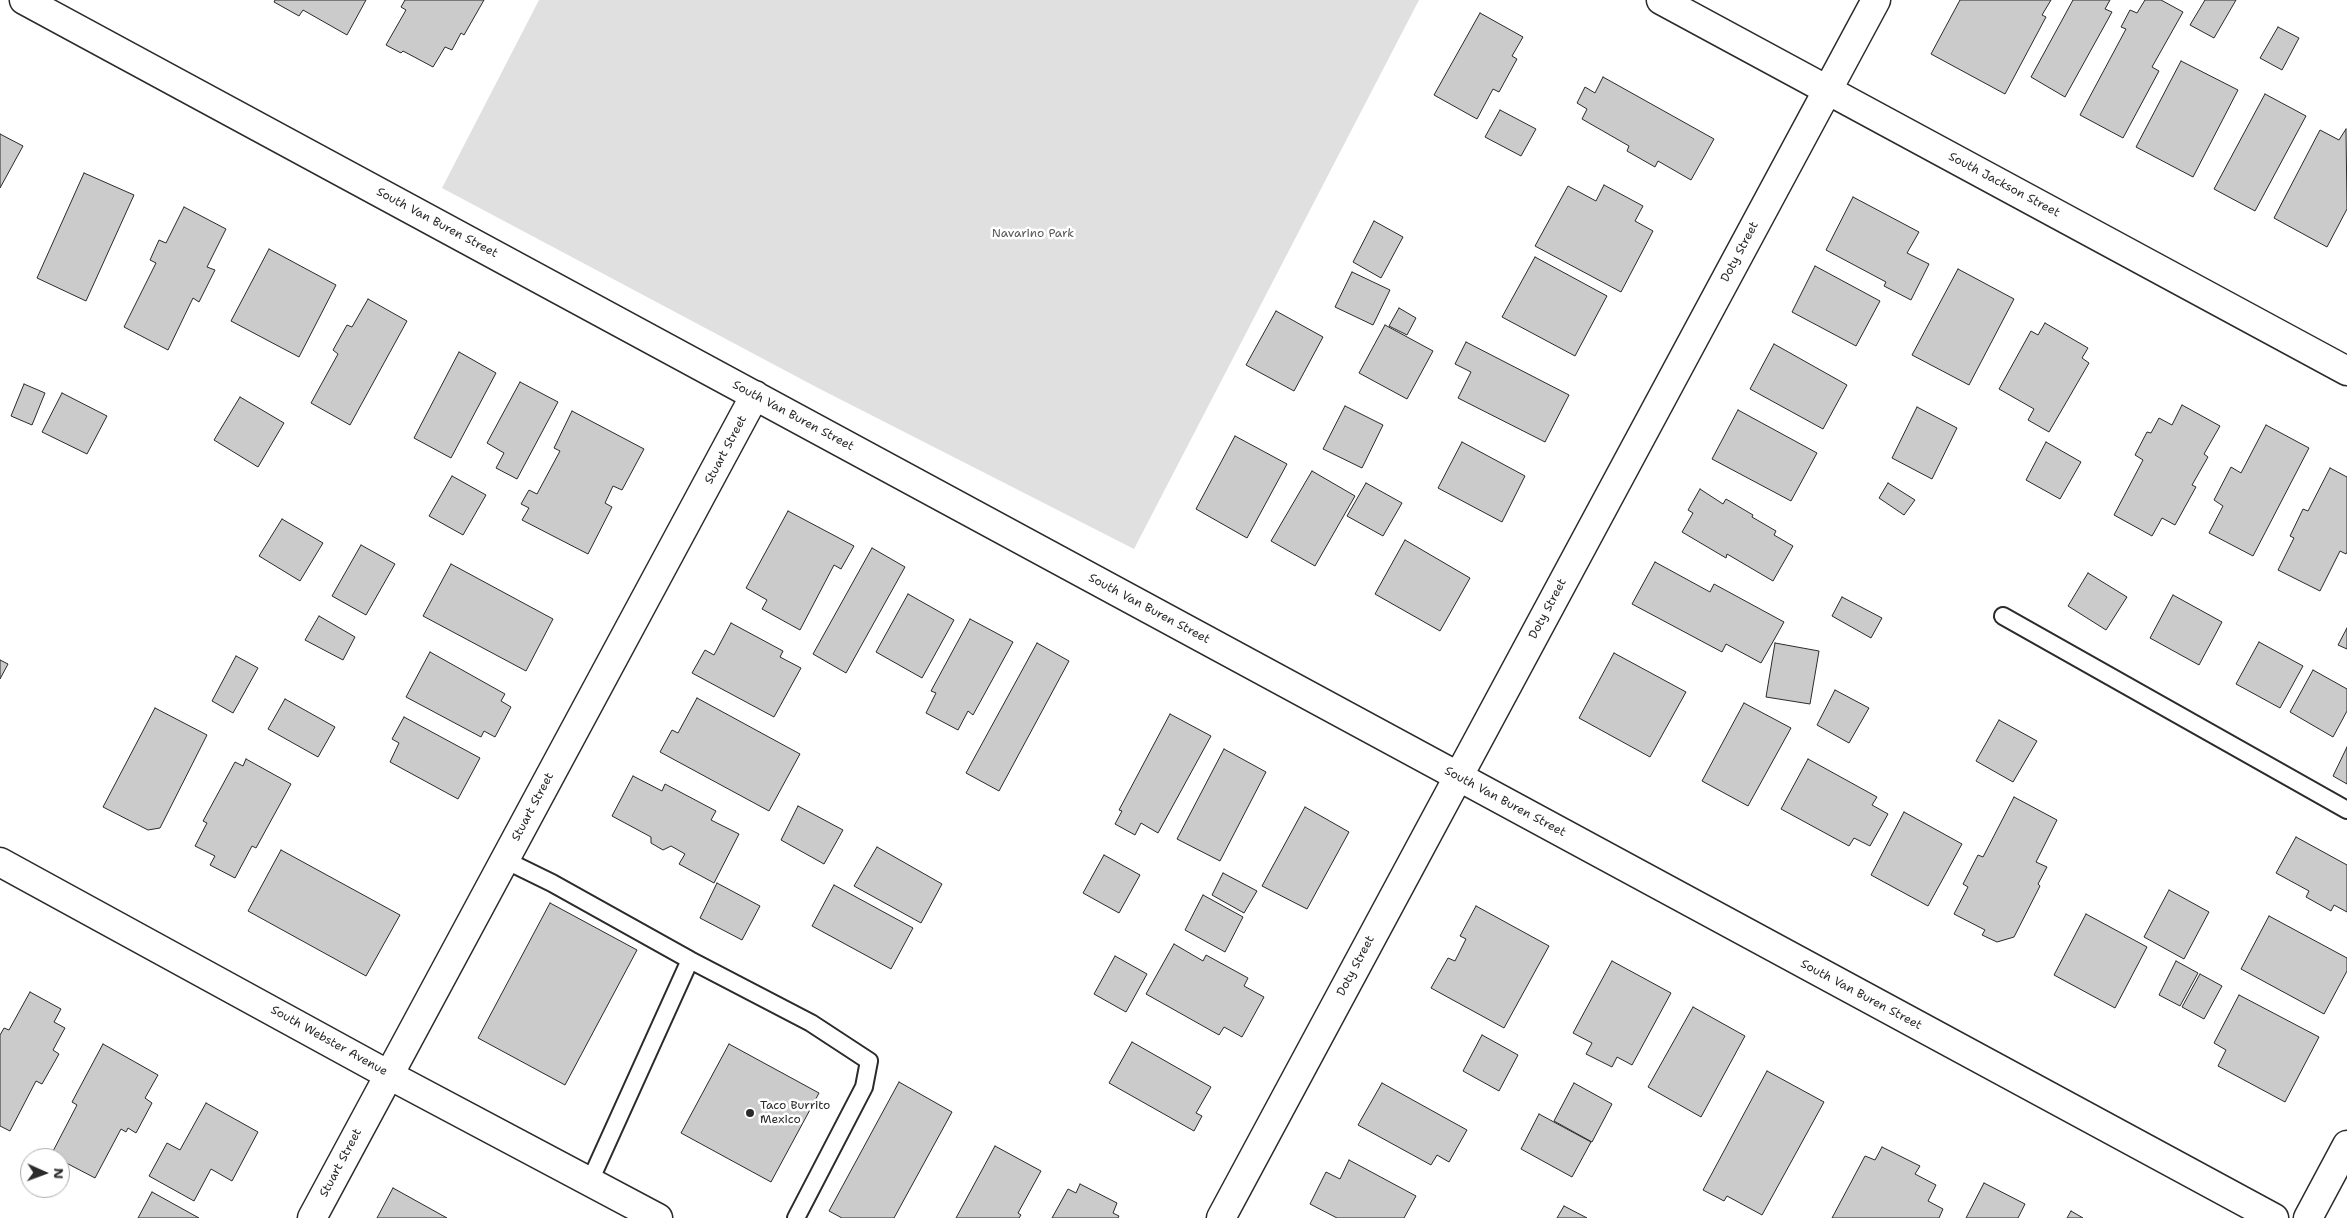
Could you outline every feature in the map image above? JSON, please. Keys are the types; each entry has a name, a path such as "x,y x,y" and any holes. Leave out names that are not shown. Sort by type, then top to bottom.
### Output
{"street":[{"name":"South Van Buren Street","path":"24,0 2274,1218"},
{"name":"South Jackson Street","path":"1661,0 2347,371"},
{"name":"Doty Street","path":"1221,1218 1876,0"},
{"name":"Stuart Street","path":"312,1218 755,396"},
{"name":"South Webster Avenue","path":"0,862 389,1075 658,1218"},
{"path":"2308,1218 2347,1145"}],"lane":[{"path":"2004,616 2347,810"},
{"path":"505,860 552,883 690,960 811,1022 869,1061 864,1087 796,1218"},
{"path":"590,1181 690,960"}],"green space":[{"name":"Navarino Park","path":"539,0 1419,0 1134,549 818,388 442,188"}],"building":[{"path":"275,0 366,0 347,35 303,10 299,16 274,2"},
{"path":"405,0 484,0 464,35 461,33 452,50 445,47 433,67 403,51 401,53 386,45 406,10 401,7"},
{"path":"1960,0 2051,0 2042,15 2046,17 2005,94 1931,54"},
{"path":"2073,0 2110,0 2105,9 2112,12 2065,97 2031,77"},
{"path":"2145,0 2161,0 2183,12 2152,67 2159,71 2123,138 2080,115 2126,29 2121,27 2130,10 2137,13"},
{"path":"2205,0 2236,0 2214,38 2190,25"},
{"path":"1480,13 1523,37 1512,56 1517,59 1499,92 1493,89 1477,119 1434,95"},
{"path":"2278,27 2299,38 2282,70 2260,58"},
{"path":"2181,61 2238,90 2193,177 2136,147"},
{"path":"1603,77 1714,139 1691,180 1658,161 1655,167 1627,151 1629,146 1582,119 1587,109 1577,103 1585,87 1595,93"},
{"path":"2265,94 2306,116 2255,211 2214,189"},
{"path":"1500,110 1536,129 1521,156 1485,137"},
{"path":"2346,129 2347,209 2327,247 2274,218 2320,130 2339,140"},
{"path":"0,134 23,146 0,188"},
{"path":"84,173 134,195 86,301 37,278"},
{"path":"1604,185 1643,206 1635,221 1653,231 1621,292 1535,246 1568,186 1596,201"},
{"path":"1853,197 1919,232 1907,253 1929,264 1911,300 1884,286 1886,282 1826,250"},
{"path":"184,207 226,229 207,267 215,270 199,302 193,298 168,350 124,327 156,263 150,260 159,240 166,243"},
{"path":"1374,221 1403,237 1381,278 1353,262"},
{"path":"269,249 336,285 299,357 231,321"},
{"path":"1535,257 1607,296 1575,356 1502,317"},
{"path":"1815,266 1880,301 1856,346 1792,312"},
{"path":"1958,269 2014,299 1969,385 1912,355"},
{"path":"1352,272 1390,290 1373,325 1335,307"},
{"path":"368,299 407,321 350,425 311,403 338,354 333,350 347,325 352,327"},
{"path":"1399,308 1416,318 1407,335 1389,326"},
{"path":"1276,311 1323,337 1294,391 1246,365"},
{"path":"2045,323 2088,348 2082,358 2089,363 2049,432 2028,420 2034,409 1999,389 2031,331 2038,335"},
{"path":"1385,325 1433,351 1407,399 1359,373"},
{"path":"1466,342 1569,395 1545,442 1458,398 1471,372 1455,364"},
{"path":"1774,344 1847,385 1823,429 1750,389"},
{"path":"459,352 496,373 451,458 414,438"},
{"path":"520,382 558,402 517,479 496,468 504,453 487,443"},
{"path":"24,384 45,393 32,425 11,416"},
{"path":"62,393 107,416 87,454 42,432"},
{"path":"240,397 284,423 258,467 214,440"},
{"path":"2182,405 2220,426 2204,454 2208,457 2192,485 2196,487 2175,525 2162,518 2152,536 2114,515 2143,460 2135,455 2147,432 2151,433 2159,418 2172,425"},
{"path":"1345,406 1383,425 1362,468 1323,449"},
{"path":"1917,407 1957,428 1932,479 1892,458"},
{"path":"1738,410 1817,453 1791,501 1712,459"},
{"path":"572,411 644,449 622,490 613,486 605,503 612,507 588,554 522,520 529,508 521,504 529,490 537,494 560,451 554,448"},
{"path":"2266,425 2309,448 2253,556 2209,533 2223,506 2214,500 2231,467 2241,473"},
{"path":"1235,436 1287,464 1247,538 1196,509"},
{"path":"1462,442 1525,476 1502,522 1438,488"},
{"path":"2046,442 2081,462 2060,499 2026,480"},
{"path":"2330,468 2347,477 2347,552 2346,554 2340,551 2320,591 2278,570 2294,538 2290,536 2303,509 2308,511"},
{"path":"1312,471 1355,496 1315,566 1271,541"},
{"path":"452,476 486,495 463,535 429,516"},
{"path":"1366,483 1402,503 1383,536 1347,516"},
{"path":"1888,483 1915,500 1904,515 1879,498"},
{"path":"1700,489 1723,504 1726,499 1753,515 1752,517 1776,531 1774,535 1793,546 1773,581 1727,554 1726,558 1682,532 1693,513 1688,510"},
{"path":"788,511 854,546 841,569 834,565 800,630 762,609 767,600 746,588"},
{"path":"282,519 323,543 300,581 259,556"},
{"path":"1405,540 1470,578 1440,631 1375,594"},
{"path":"361,545 395,564 366,615 332,596"},
{"path":"872,548 905,567 846,673 813,654"},
{"path":"1655,562 1710,592 1714,584 1784,622 1761,663 1726,644 1722,652 1632,604"},
{"path":"451,564 553,619 526,671 423,616"},
{"path":"2088,573 2127,597 2106,630 2068,606"},
{"path":"908,594 954,620 922,678 876,652"},
{"path":"2173,595 2222,622 2199,665 2150,638"},
{"path":"1842,597 1882,618 1871,638 1832,616"},
{"path":"319,616 355,637 343,660 305,640"},
{"path":"970,619 1013,642 973,715 968,711 958,730 926,713 936,693 931,691"},
{"path":"731,623 783,651 780,657 801,668 774,717 692,673 705,650 714,655"},
{"path":"2347,628 2347,649 2338,645"},
{"path":"2259,642 2303,666 2280,708 2236,684"},
{"path":"1037,643 1069,661 999,791 966,773"},
{"path":"1775,643 1819,651 1810,704 1766,697"},
{"path":"430,652 505,694 501,701 511,707 495,737 484,731 481,737 406,697"},
{"path":"1614,653 1686,692 1650,757 1579,718"},
{"path":"236,656 258,668 233,713 212,701"},
{"path":"0,660 8,664 0,679"},
{"path":"2313,670 2347,689 2347,711 2333,737 2290,712"},
{"path":"1835,690 1869,708 1849,743 1817,725"},
{"path":"697,698 800,754 769,811 660,752 672,730 678,733"},
{"path":"285,699 335,727 318,757 268,729"},
{"path":"1744,703 1791,728 1748,806 1702,781"},
{"path":"155,708 207,735 160,828 148,830 103,807"},
{"path":"1170,714 1211,736 1158,833 1141,823 1135,835 1115,824 1122,811 1119,810"},
{"path":"404,717 480,758 458,799 390,762 399,743 392,739"},
{"path":"1999,720 2037,741 2013,782 1976,761"},
{"path":"2347,747 2347,784 2333,776"},
{"path":"1224,749 1266,772 1220,861 1177,839"},
{"path":"246,759 291,784 256,848 252,846 235,878 210,865 215,856 195,846 207,823 203,821 235,762 243,766"},
{"path":"1808,759 1877,797 1872,805 1888,814 1870,846 1854,838 1849,846 1781,809"},
{"path":"633,776 662,791 665,784 716,811 711,820 739,834 714,883 679,864 685,854 671,846 663,850 651,843 651,837 612,816"},
{"path":"2014,797 2057,820 2036,862 2047,867 2038,884 2040,886 2014,937 1997,942 1982,935 1985,930 1954,914 1968,887 1963,884 1978,855 1983,857"},
{"path":"798,806 843,830 824,864 781,840"},
{"path":"1305,807 1349,832 1307,909 1262,886"},
{"path":"1904,812 1962,844 1928,906 1871,875"},
{"path":"2296,837 2347,865 2347,912 2334,905 2331,911 2306,897 2309,891 2276,873"},
{"path":"877,847 942,884 921,923 854,886"},
{"path":"281,850 400,915 366,976 248,911"},
{"path":"1104,855 1140,875 1119,913 1083,893"},
{"path":"1223,873 1257,891 1244,913 1212,895"},
{"path":"717,883 760,906 742,940 700,918"},
{"path":"834,885 913,928 891,969 812,926"},
{"path":"2169,890 2209,912 2184,959 2144,937"},
{"path":"1203,895 1243,917 1225,952 1185,930"},
{"path":"550,903 637,950 565,1085 478,1038"},
{"path":"1476,906 1549,946 1504,1028 1431,988 1448,958 1455,961 1466,939 1460,936"},
{"path":"2086,914 2147,947 2115,1008 2054,975"},
{"path":"2269,916 2347,958 2347,971 2324,1014 2241,969"},
{"path":"1174,944 1203,961 1206,955 1248,978 1244,986 1264,997 1242,1037 1224,1027 1219,1035 1146,994"},
{"path":"1115,956 1147,974 1126,1012 1094,994"},
{"path":"1612,961 1671,993 1632,1065 1617,1057 1612,1067 1586,1054 1592,1043 1573,1033"},
{"path":"2176,961 2198,973 2180,1006 2159,995"},
{"path":"2200,974 2222,986 2204,1019 2182,1007"},
{"path":"30,992 61,1009 54,1022 65,1028 53,1050 59,1054 42,1084 36,1081 10,1131 0,1126 0,1035 4,1028 9,1030"},
{"path":"2239,995 2319,1037 2285,1102 2218,1066 2226,1050 2214,1043"},
{"path":"1693,1007 1745,1036 1701,1117 1648,1087"},
{"path":"1482,1035 1518,1055 1499,1091 1463,1071"},
{"path":"1132,1042 1211,1087 1196,1113 1202,1116 1194,1131 1109,1083"},
{"path":"103,1044 158,1075 145,1098 152,1103 136,1133 128,1128 126,1132 121,1129 95,1178 70,1165 70,1148 55,1148 77,1105 72,1102"},
{"name":"Taco Burrito Mexico","path":"729,1044 819,1093 771,1182 681,1133"},
{"path":"1767,1071 1824,1102 1762,1215 1727,1196 1724,1201 1703,1190"},
{"path":"899,1082 952,1112 894,1218 842,1218 829,1211"},
{"path":"1382,1083 1467,1130 1449,1162 1437,1155 1431,1165 1358,1125"},
{"path":"1574,1083 1612,1104 1592,1142 1554,1121"},
{"path":"206,1103 258,1132 232,1181 211,1169 194,1201 149,1176 167,1143 180,1150"},
{"path":"1539,1114 1591,1142 1572,1177 1521,1149"},
{"path":"995,1146 1041,1171 1018,1213 1021,1215 1019,1218 956,1218"},
{"path":"1882,1147 1920,1166 1915,1174 1936,1185 1928,1201 1943,1209 1939,1218 1832,1218 1865,1156 1875,1160"},
{"path":"1349,1160 1416,1196 1404,1218 1337,1218 1310,1204 1326,1172 1340,1179"},
{"path":"1984,1183 2025,1204 2018,1218 1966,1218"},
{"path":"1080,1184 1117,1203 1113,1213 1119,1216 1118,1218 1052,1218 1068,1189 1076,1193"},
{"path":"393,1188 447,1218 377,1218"},
{"path":"152,1192 199,1218 138,1218"},
{"path":"1564,1206 1587,1218 1557,1218"},
{"path":"2071,1211 2083,1218 2067,1218"}],"place":[{"name":"Taco Burrito Mexico","path":"750,1113"}]}
